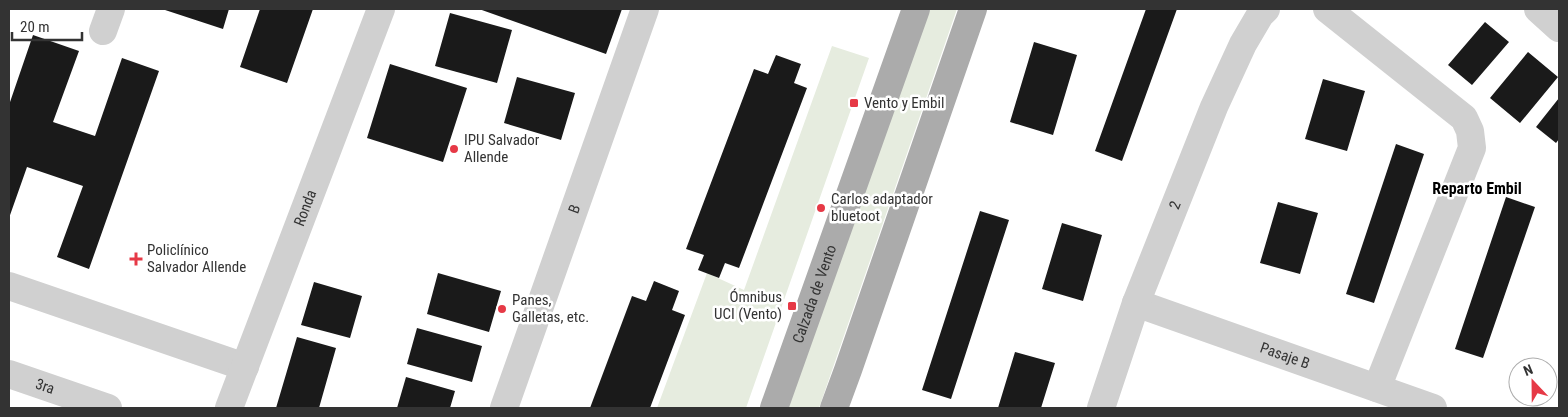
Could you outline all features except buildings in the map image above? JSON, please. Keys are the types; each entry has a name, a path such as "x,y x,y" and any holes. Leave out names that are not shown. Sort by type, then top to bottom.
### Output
{"main road":[{"name":"Calzada de Vento","path":"774,408 916,9"},
{"path":"834,408 974,9"}],"street":[{"name":"Ronda","path":"229,408 381,9"},
{"name":"B","path":"504,408 645,9"},
{"name":"2","path":"1101,408 1136,303 1222,89 1242,44 1260,15 1266,9"},
{"path":"1327,9 1464,118 1470,131 1472,148 1377,388"},
{"path":"9,286 245,367"},
{"name":"Pasaje B","path":"1136,303 1433,408"},
{"name":"3ra","path":"9,374 108,408"}],"shaded area":[{"path":"930,9 957,9 819,408 787,408"},
{"path":"832,46 869,58 746,408 657,408 707,273 744,290"}],"place":[{"name":"Vento y Embil","path":"854,103"},
{"name":"IPU Salvador Allende","path":"454,149"},
{"name":"Carlos adaptador bluetoot","path":"821,208"},
{"name":"Policlínico Salvador Allende","path":"136,259"},
{"name":"Ómnibus UCI (Vento)","path":"792,306"},
{"name":"Panes, Galletas, etc.","path":"502,309"}],"district":[{"name":"Reparto Embil","path":"1477,188"}]}
